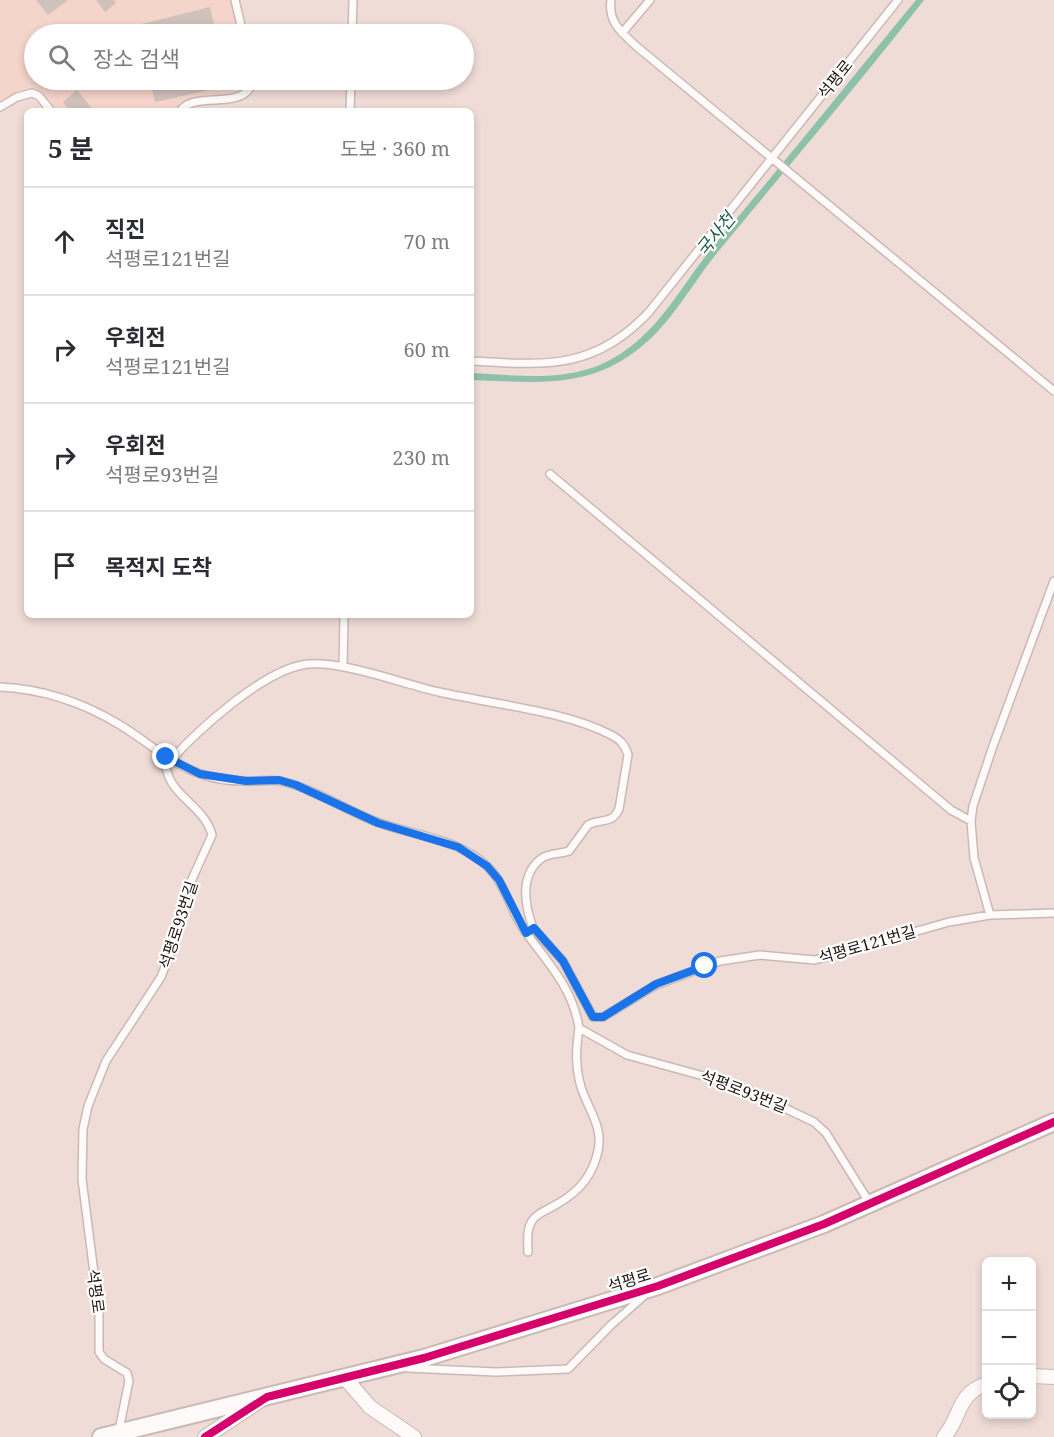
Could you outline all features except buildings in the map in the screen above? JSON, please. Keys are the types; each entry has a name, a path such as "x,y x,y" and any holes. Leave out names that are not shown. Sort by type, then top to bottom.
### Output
{"street":[{"name":"석평로","path":"205,1437 267,1397 390,1367 658,1286 870,1204 1054,1122"},
{"path":"1036,1376 1054,1377"},
{"path":"345,1377 370,1407 414,1437"},
{"path":"944,1437 952,1428 962,1402 969,1393 982,1386"},
{"path":"101,1437 117,1435 267,1397"}],"lane":[{"path":"236,0 241,24"},
{"path":"352,24 353,0"},
{"path":"610,0 610,14 614,25 622,33 788,173 1054,391"},
{"path":"622,33 650,0"},
{"name":"석평로","path":"474,361 545,364 586,355 624,337 649,312 773,160 898,0"},
{"path":"182,108 195,102 242,96 248,90"},
{"path":"350,108 351,90"},
{"path":"0,107 17,97 32,93 39,96 49,108"},
{"path":"550,474 951,810 971,821"},
{"path":"990,915 974,858 971,821 986,764 1054,581"},
{"path":"343,667 344,618"},
{"path":"168,758 260,682 304,664 343,667 408,685 568,720 610,735 626,747 627,766 616,817 588,825 569,851 544,856 534,869 524,899 534,928 563,961 581,990 587,1006 577,1014"},
{"path":"0,687 35,691 80,705 121,725 168,758 200,774 224,779 279,780 296,785 378,823 458,847 487,866 499,880 526,933 552,964 577,1014 579,1028 576,1065 588,1106 599,1125 601,1137 597,1157 586,1180 577,1192 532,1219 528,1228 528,1252"},
{"name":"석평로93번길","path":"83,1129 88,1107 106,1061 161,977 179,931 188,888 212,835 209,823 173,788 167,777 168,758"},
{"name":"석평로121번길","path":"587,1006 593,1017 603,1017 656,984 720,961 760,955 815,960 932,926 990,915 1054,913"},
{"path":"526,933 534,928"},
{"name":"석평로93번길","path":"579,1028 627,1055 736,1085 814,1122 826,1134 870,1204"},
{"name":"석평로","path":"83,1129 82,1179 99,1312 99,1352 104,1359 127,1373 129,1381 117,1435"},
{"name":"석평로","path":"390,1367 496,1372 568,1369 611,1325 658,1286"}],"shaded area":[{"path":"0,0 230,0 236,24 24,24 24,89 0,102"},
{"path":"916,0 924,0 717,253 670,317 644,344 610,367 576,378 541,382 474,380 474,373 537,376 570,373 602,364 621,353 653,326 666,311 702,260"},
{"path":"40,90 242,90 180,103 176,108 55,108"}],"cycle path":[{"path":"205,1437 267,1397 424,1358 658,1286 824,1224 1054,1122"}],"route":[{"path":"166,757 200,774 246,781 279,780 296,785 378,823 432,837 458,847 487,866 499,880 517,920 526,933 534,928 563,961 581,990 593,1017 603,1017 656,984 705,966"}],"water label":[{"name":"국사천","path":"715,234"}]}
